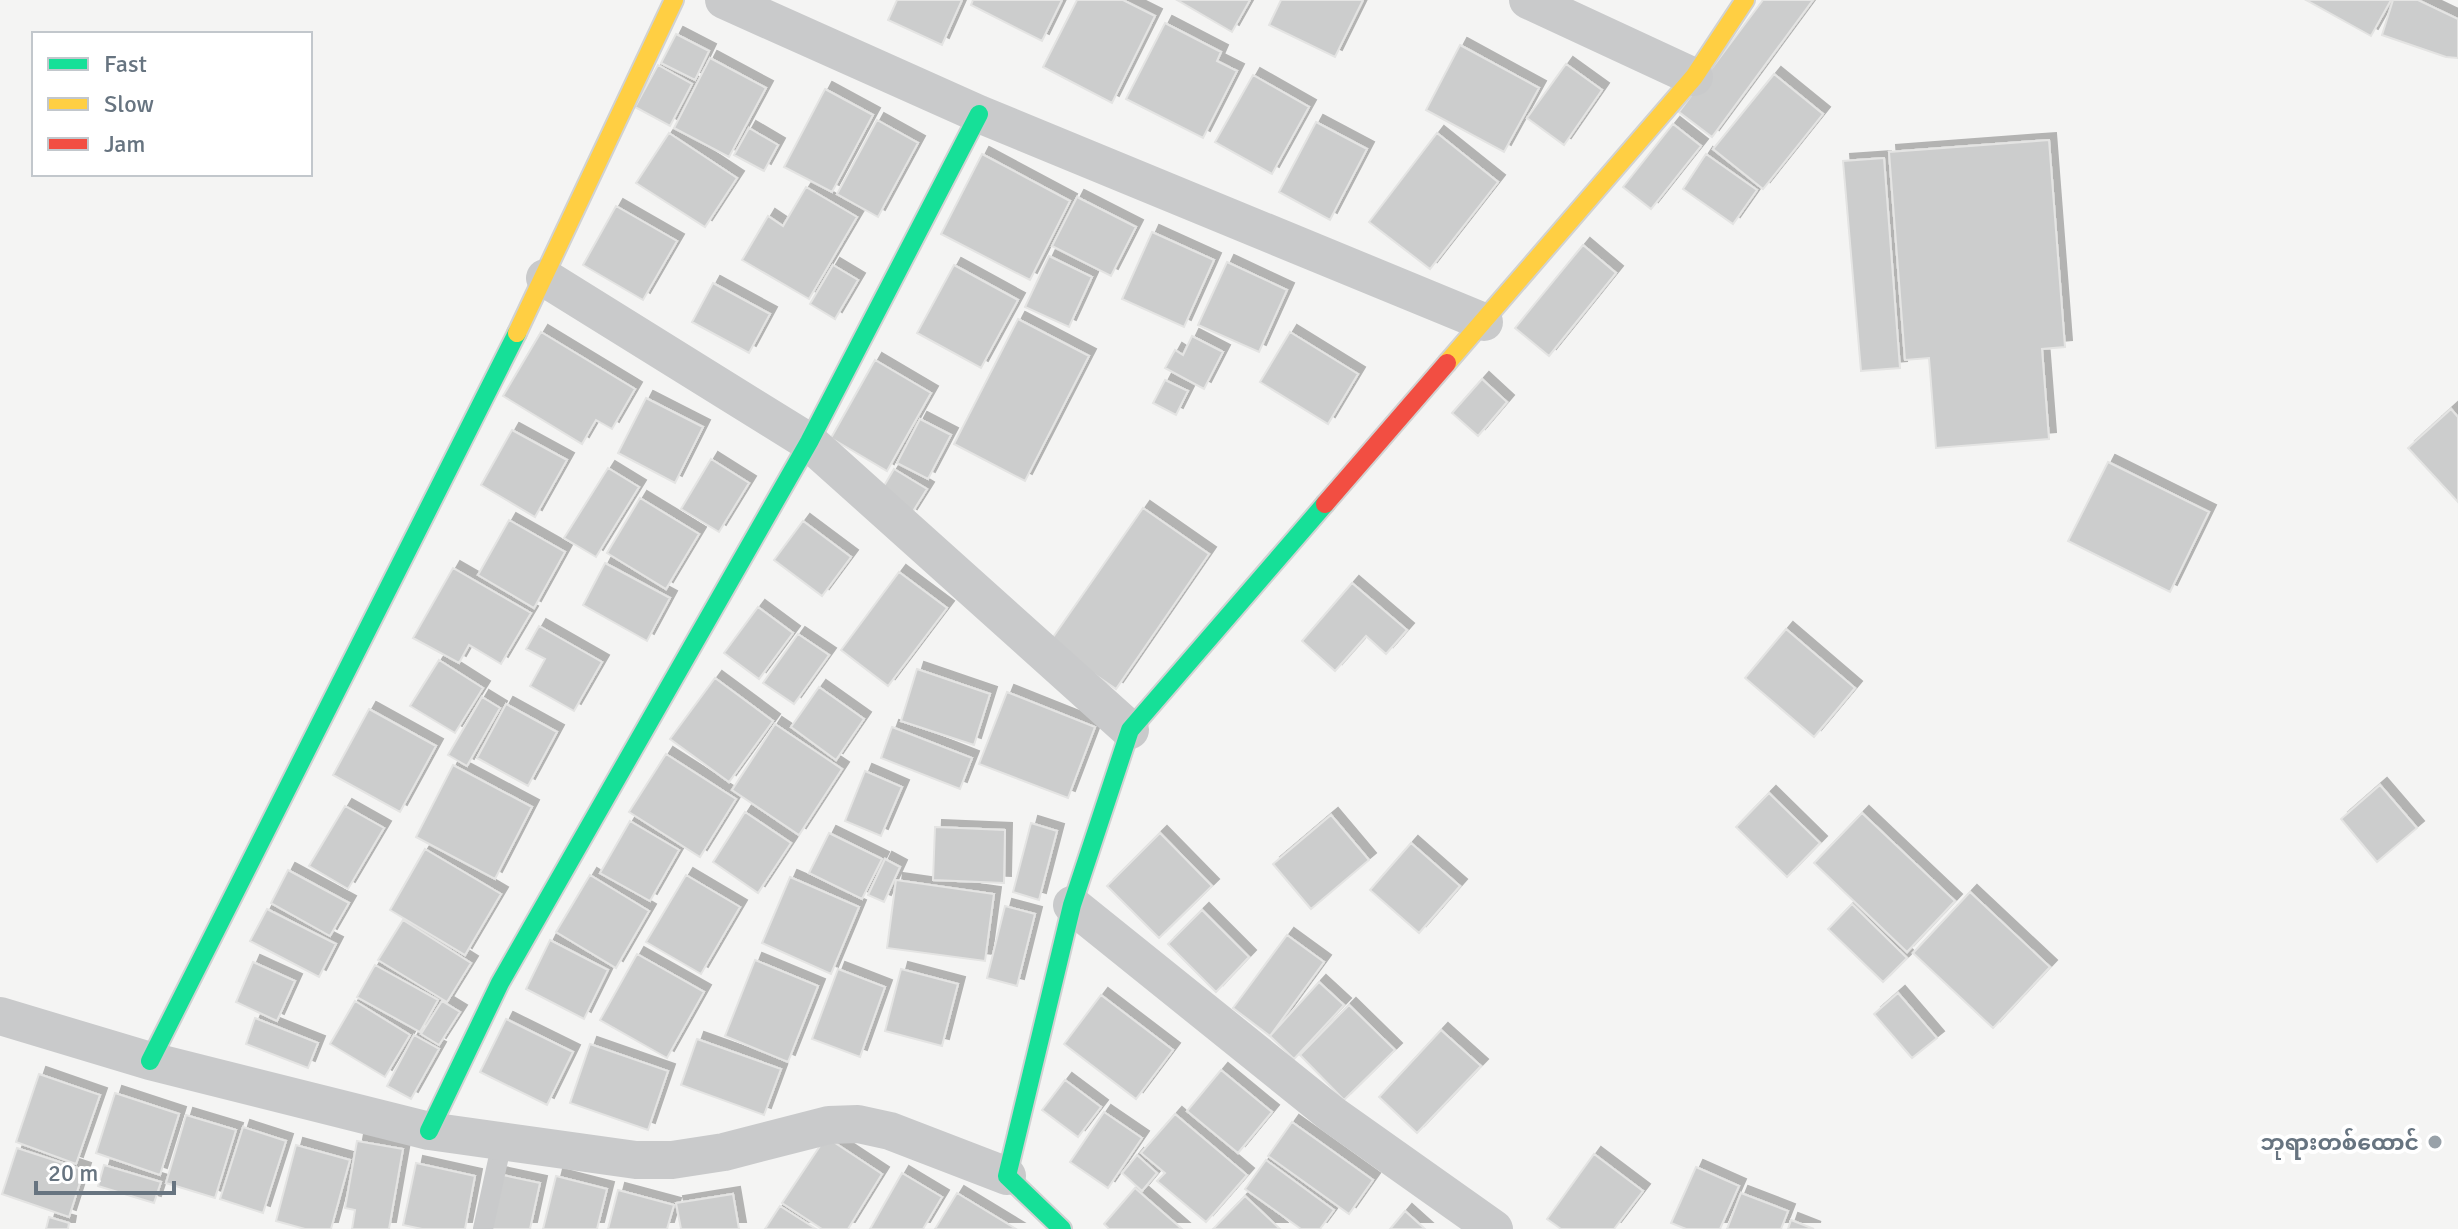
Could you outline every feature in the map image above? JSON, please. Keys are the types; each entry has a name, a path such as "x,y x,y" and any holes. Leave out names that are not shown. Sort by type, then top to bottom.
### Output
{"street":[{"path":"150,1061 545,278 674,0"},
{"path":"724,0 979,114 1484,322"},
{"path":"1528,0 1694,77"},
{"path":"1007,1176 1072,905 1130,730 1694,77 1745,0"},
{"path":"429,1131 500,983 809,442 979,114"},
{"path":"545,278 809,442 1130,730"},
{"path":"1072,905 1333,1115 1494,1229"},
{"path":"0,1016 150,1061 429,1131 636,1160 672,1160 724,1152 829,1125 858,1124 890,1131 1007,1176 1062,1229"}],"lane":[{"path":"483,1229 502,1142"}],"building":[{"path":"897,0 962,0 942,45 888,20"},
{"path":"973,0 1062,0 1042,41 971,5"},
{"path":"1077,0 1123,0 1155,16 1112,103 1043,67"},
{"path":"1177,0 1250,0 1232,32"},
{"path":"1281,0 1363,0 1335,57 1269,25"},
{"path":"1763,0 1813,0 1712,137 1679,112"},
{"path":"2306,0 2391,0 2371,36"},
{"path":"2393,0 2418,0 2458,19 2458,58 2446,57 2382,35"},
{"path":"1165,23 1221,52 1217,61 1237,71 1203,138 1126,99"},
{"path":"676,34 709,51 695,80 661,63"},
{"path":"1460,45 1539,88 1504,152 1426,110"},
{"path":"710,58 766,88 729,157 674,128"},
{"path":"1566,64 1602,90 1564,145 1527,118"},
{"path":"658,65 692,84 670,126 635,107"},
{"path":"1774,74 1823,114 1763,189 1713,149"},
{"path":"1253,75 1309,107 1272,174 1215,142"},
{"path":"825,89 873,115 832,192 784,167"},
{"path":"877,120 918,143 878,217 837,194"},
{"path":"1316,122 1367,149 1330,220 1279,192"},
{"path":"1673,124 1701,146 1651,209 1623,187"},
{"path":"749,128 778,145 764,171 734,155"},
{"path":"669,133 737,178 705,227 636,183"},
{"path":"1437,133 1498,182 1430,269 1369,222"},
{"path":"2049,140 2065,347 2042,349 2049,439 1936,448 1929,358 1905,360 1889,152"},
{"path":"982,154 1070,201 1030,280 941,234"},
{"path":"1706,154 1757,190 1733,224 1683,189"},
{"path":"1884,158 1900,368 1861,371 1843,161"},
{"path":"806,187 857,217 809,299 742,260 768,216 783,226"},
{"path":"1077,197 1136,227 1111,276 1052,246"},
{"path":"616,206 677,241 643,300 583,265"},
{"path":"1152,232 1214,260 1184,327 1122,299"},
{"path":"1583,245 1616,273 1549,356 1515,328"},
{"path":"1049,256 1092,277 1069,327 1025,307"},
{"path":"1227,262 1287,290 1259,352 1198,325"},
{"path":"833,265 858,280 835,319 810,304"},
{"path":"954,265 1018,300 981,368 917,333"},
{"path":"713,283 770,314 749,353 692,322"},
{"path":"1018,319 1089,356 1025,481 954,444"},
{"path":"541,332 635,389 612,429 596,420 582,444 503,396"},
{"path":"1290,332 1358,374 1328,424 1260,382"},
{"path":"1192,336 1223,352 1204,389 1165,368 1175,350 1183,355"},
{"path":"875,360 931,393 887,471 831,438"},
{"path":"1482,379 1507,402 1478,436 1452,413"},
{"path":"1165,380 1188,391 1176,415 1153,403"},
{"path":"646,398 703,427 675,483 618,453"},
{"path":"2451,409 2458,417 2458,502 2408,448"},
{"path":"920,419 951,435 928,479 897,463"},
{"path":"512,430 567,460 535,517 481,485"},
{"path":"711,459 749,483 719,532 681,509"},
{"path":"2108,462 2209,512 2170,592 2068,541"},
{"path":"608,468 639,487 596,557 564,538"},
{"path":"894,469 927,489 910,516 878,496"},
{"path":"640,498 699,534 666,589 607,553"},
{"path":"1143,508 1209,554 1116,689 1049,643"},
{"path":"509,520 565,552 534,608 478,575"},
{"path":"803,521 851,557 822,596 774,560"},
{"path":"605,563 670,598 647,641 583,605"},
{"path":"453,568 531,613 501,664 469,645 459,663 413,638"},
{"path":"899,572 947,608 888,686 841,650"},
{"path":"1352,583 1407,630 1386,654 1366,636 1335,671 1302,641"},
{"path":"758,607 793,633 759,679 724,653"},
{"path":"539,626 602,662 574,711 530,686 545,659 526,649"},
{"path":"1786,629 1855,688 1814,737 1745,678"},
{"path":"798,634 829,655 794,704 763,683"},
{"path":"439,660 483,688 455,733 410,706"},
{"path":"917,669 990,694 974,745 901,721"},
{"path":"715,678 773,721 729,782 670,739"},
{"path":"819,687 864,719 836,760 791,727"},
{"path":"1007,692 1095,727 1068,798 979,764"},
{"path":"482,697 500,708 467,766 448,755"},
{"path":"506,704 557,732 528,786 477,758"},
{"path":"369,709 436,746 400,812 333,775"},
{"path":"775,724 842,769 799,835 732,790"},
{"path":"892,727 972,758 960,789 881,758"},
{"path":"666,754 736,799 700,857 629,812"},
{"path":"453,765 532,807 495,879 416,837"},
{"path":"865,771 902,787 881,836 845,821"},
{"path":"2380,785 2417,828 2377,862 2341,819"},
{"path":"1769,793 1820,843 1787,877 1736,827"},
{"path":"345,806 384,828 348,889 309,866"},
{"path":"745,812 791,843 758,893 713,862"},
{"path":"1862,813 1955,901 1907,952 1814,863"},
{"path":"1331,815 1369,860 1311,909 1273,864"},
{"path":"630,821 679,850 650,901 600,873"},
{"path":"1031,823 1057,831 1039,900 1013,892"},
{"path":"935,827 1005,830 1004,883 933,880"},
{"path":"829,833 882,859 862,899 809,873"},
{"path":"1160,833 1212,886 1159,938 1107,886"},
{"path":"1411,843 1460,886 1419,933 1370,890"},
{"path":"425,849 501,894 465,955 390,910"},
{"path":"885,859 900,867 884,902 868,895"},
{"path":"288,870 349,903 330,936 271,903"},
{"path":"590,875 649,911 616,968 556,932"},
{"path":"686,875 740,907 701,974 646,942"},
{"path":"790,877 859,907 831,974 762,943"},
{"path":"896,880 994,894 985,961 887,948"},
{"path":"1970,892 2050,967 1993,1028 1913,953"},
{"path":"1852,904 1907,958 1883,982 1828,929"},
{"path":"1005,906 1035,914 1017,986 987,978"},
{"path":"267,909 336,944 319,977 250,941"},
{"path":"1202,910 1249,957 1216,992 1168,944"},
{"path":"403,920 471,963 447,1002 378,960"},
{"path":"1287,935 1324,962 1270,1036 1233,1008"},
{"path":"550,940 608,970 584,1019 526,989"},
{"path":"637,954 704,992 667,1058 600,1020"},
{"path":"755,960 818,986 788,1062 725,1036"},
{"path":"253,962 295,981 277,1021 236,1002"},
{"path":"375,965 438,1000 420,1032 357,997"},
{"path":"838,969 885,987 860,1057 812,1039"},
{"path":"901,969 958,984 942,1046 885,1031"},
{"path":"1319,982 1344,1005 1294,1059 1270,1036"},
{"path":"1898,993 1937,1038 1912,1058 1874,1014"},
{"path":"1101,995 1173,1050 1136,1099 1064,1044"},
{"path":"355,1001 410,1035 385,1077 330,1044"},
{"path":"442,1001 460,1012 439,1045 421,1034"},
{"path":"1349,1005 1395,1050 1344,1100 1300,1055"},
{"path":"255,1018 318,1043 308,1068 246,1044"},
{"path":"506,1019 573,1052 547,1105 480,1072"},
{"path":"1441,1030 1481,1066 1417,1133 1379,1097"},
{"path":"414,1035 439,1049 411,1099 387,1086"},
{"path":"697,1039 781,1069 764,1115 681,1085"},
{"path":"590,1044 668,1071 648,1130 570,1103"},
{"path":"1221,1070 1272,1112 1238,1153 1187,1111"},
{"path":"39,1074 100,1095 76,1164 16,1142"},
{"path":"1065,1080 1101,1107 1078,1137 1042,1110"},
{"path":"115,1093 179,1114 160,1175 96,1153"},
{"path":"1104,1112 1142,1138 1108,1188 1070,1162"},
{"path":"1175,1114 1247,1175 1206,1222 1157,1181 1165,1173 1141,1153"},
{"path":"186,1115 236,1130 215,1198 166,1183"},
{"path":"1292,1122 1373,1180 1349,1214 1268,1156"},
{"path":"243,1127 286,1141 263,1213 220,1199"},
{"path":"826,1137 882,1174 848,1229 822,1229 782,1203"},
{"path":"357,1141 403,1149 389,1229 352,1229 355,1210 345,1208"},
{"path":"296,1145 350,1160 331,1229 305,1229 276,1221"},
{"path":"17,1148 84,1170 69,1217 2,1194"},
{"path":"1594,1154 1643,1191 1614,1229 1561,1229 1547,1219"},
{"path":"1137,1155 1157,1173 1142,1191 1122,1173"},
{"path":"1266,1160 1334,1210 1320,1229 1301,1229 1245,1189"},
{"path":"416,1163 475,1176 465,1229 422,1229 403,1225"},
{"path":"104,1165 161,1182 154,1203 98,1186"},
{"path":"1696,1167 1739,1186 1720,1229 1686,1229 1671,1223"},
{"path":"902,1173 942,1197 923,1229 870,1229"},
{"path":"498,1174 540,1183 530,1229 486,1229"},
{"path":"556,1176 607,1189 597,1229 543,1229"},
{"path":"1135,1188 1182,1229 1109,1229 1104,1224"},
{"path":"618,1190 674,1205 667,1229 608,1229"},
{"path":"957,1193 1016,1229 935,1229"},
{"path":"1741,1193 1788,1211 1781,1229 1727,1229"},
{"path":"733,1194 739,1229 681,1229 676,1203"},
{"path":"1245,1196 1280,1229 1213,1229"},
{"path":"780,1206 816,1229 765,1229"},
{"path":"1405,1211 1425,1229 1390,1229"},
{"path":"49,1217 69,1223 68,1229 46,1229"},
{"path":"1791,1220 1814,1229 1788,1229"}],"traffic: fast":[{"path":"429,1131 500,983 809,442 979,114"},
{"path":"150,1061 517,333"},
{"path":"1062,1229 1007,1176 1072,905 1130,730 1325,504"}],"traffic: slow":[{"path":"517,333 674,0"},
{"path":"1447,363 1694,77 1745,0"}],"traffic: jam":[{"path":"1325,504 1447,363"}],"place":[{"name":"ဘုရားတစ်ထောင်","path":"2435,1142"}]}
